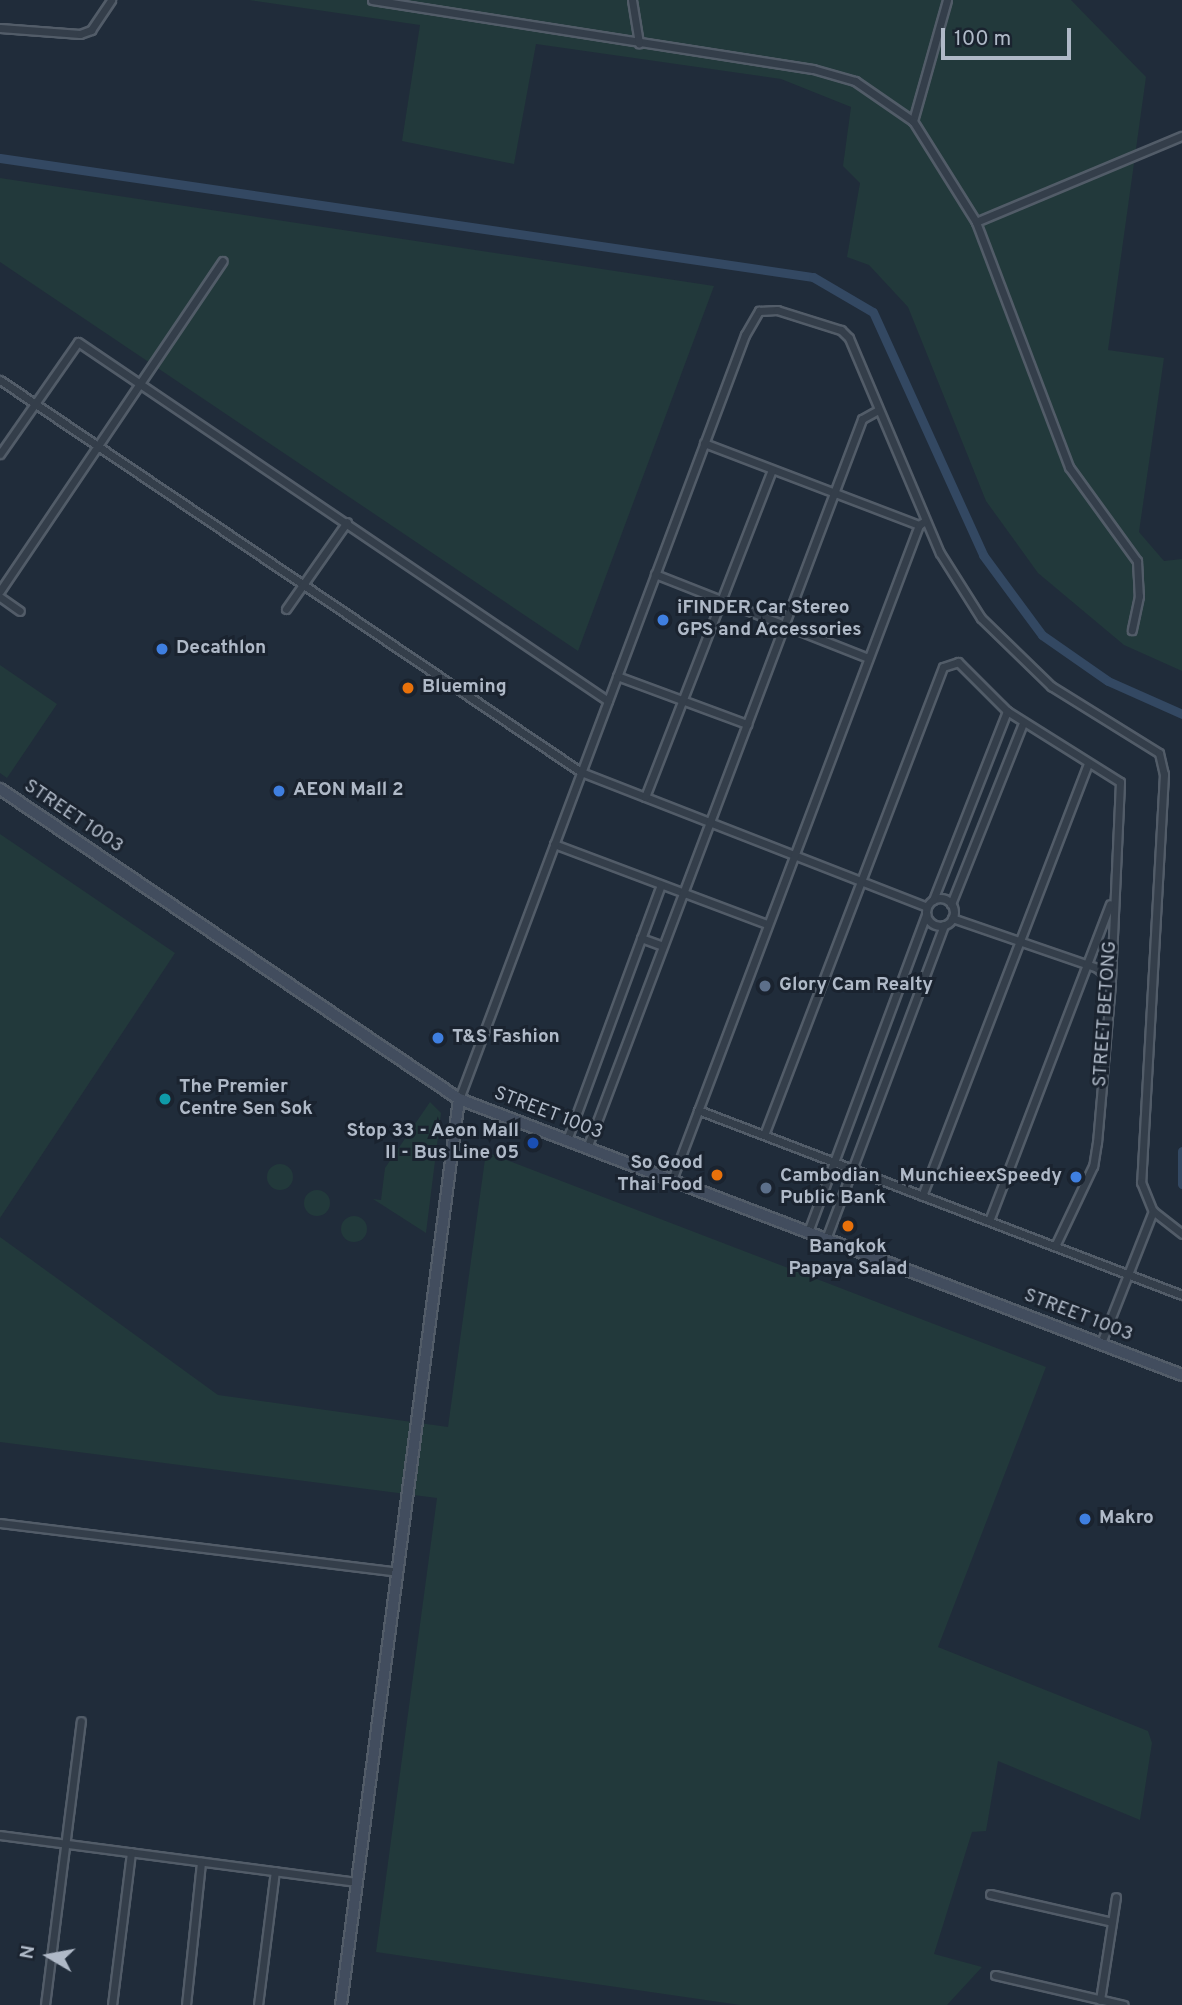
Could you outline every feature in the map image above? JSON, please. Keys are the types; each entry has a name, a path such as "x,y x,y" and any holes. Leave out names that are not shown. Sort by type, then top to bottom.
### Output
{"main road":[{"name":"STREET 1003","path":"0,789 459,1099 1182,1375"},
{"path":"341,2005 459,1099"}],"street":[{"path":"0,28 80,34 91,30 111,0"},
{"path":"372,0 813,69 855,81 913,121 976,222 1069,467 1138,561 1139,596 1132,629"},
{"path":"632,0 639,43"},
{"path":"913,121 947,0"},
{"path":"976,222 1182,136"},
{"path":"0,591 100,447 223,261"},
{"path":"459,1099 753,316 767,308 841,330 878,410 922,523 957,584 1015,654 1070,699 1147,741 1162,760 1141,1162 1143,1192 1153,1211 1182,1234"},
{"path":"0,454 78,342 142,381 608,701"},
{"path":"0,380 581,772 862,882 927,911 933,924 944,925"},
{"path":"587,1147 862,419 878,410"},
{"path":"704,443 834,493 922,523"},
{"path":"645,797 772,470"},
{"path":"286,609 347,522"},
{"path":"672,1180 868,658 922,523"},
{"path":"655,574 868,658"},
{"path":"0,597 20,611"},
{"path":"764,1135 943,667 958,662 1007,711 1088,764 922,1196"},
{"path":"617,676 747,724"},
{"path":"808,1232 927,911 1007,711"},
{"path":"952,918 951,904 1023,723"},
{"name":"STREET BETONG","path":"1055,1246 1093,1166 1111,984 1111,900 1120,782 1088,764"},
{"path":"554,844 767,924"},
{"path":"567,1140 661,885"},
{"path":"933,900 941,898 951,904"},
{"path":"989,1221 1084,965 1111,900"},
{"path":"952,918 1103,970 1111,984"},
{"path":"826,1239 944,925 952,918"},
{"path":"641,938 663,946"},
{"path":"698,1110 1182,1295"},
{"path":"1101,1343 1153,1211"},
{"path":"0,1523 398,1572"},
{"path":"45,2005 81,1721"},
{"path":"0,1835 357,1882"},
{"path":"112,2005 131,1852"},
{"path":"186,2005 201,1861"},
{"path":"258,2005 275,1871"},
{"path":"990,1894 1112,1922"},
{"path":"1100,2000 1116,1897"},
{"path":"995,1975 1124,2005"}],"green space":[{"path":"249,0 1071,0 1146,77 1108,350 1164,358 1139,532 1164,561 1182,559 1182,671 1124,645 1038,573 986,501 908,307 869,265 847,257 860,183 843,166 851,107 781,79 536,44 514,164 402,141 420,25"},
{"path":"0,178 714,286 578,651 0,262"},
{"path":"0,665 57,704 7,778 0,773"},
{"path":"0,834 175,953 0,1218"},
{"path":"430,1102 441,1113 426,1233 373,1199 381,1200 385,1168"},
{"path":"486,1152 1046,1367 938,1647 1148,1731 1152,1743 1140,1820 998,1761 986,1831 972,1832 934,1954 982,1967 947,2005 740,2005 376,1952 437,1498 0,1442 0,1237 218,1395 448,1427"},
{"path":"280,1164 289,1168 293,1177 289,1186 280,1190 271,1186 267,1177 271,1168"},
{"path":"317,1190 326,1194 330,1203 326,1212 317,1216 308,1212 304,1203 308,1194"},
{"path":"354,1216 363,1220 367,1229 363,1238 354,1242 345,1238 341,1229 345,1220"}],"waterway":[{"path":"0,158 813,277 873,312 983,555 1042,635 1108,681 1182,714"},
{"path":"1182,1151 1182,1184"}],"place":[{"name":"iFINDER Car Stereo GPS and Accessories","path":"663,620"},
{"name":"Decathlon","path":"162,649"},
{"name":"Blueming","path":"408,688"},
{"name":"AEON Mall 2","path":"279,791"},
{"name":"Glory Cam Realty","path":"765,986"},
{"name":"T&S Fashion","path":"438,1038"},
{"name":"The Premier Centre Sen Sok","path":"165,1099"},
{"name":"Stop 33 - Aeon Mall II - Bus Line 05","path":"533,1143"},
{"name":"So Good Thai Food","path":"717,1175"},
{"name":"MunchieexSpeedy","path":"1076,1177"},
{"name":"Cambodian Public Bank","path":"766,1188"},
{"name":"Bangkok Papaya Salad","path":"848,1226"},
{"name":"Makro","path":"1085,1519"}]}
